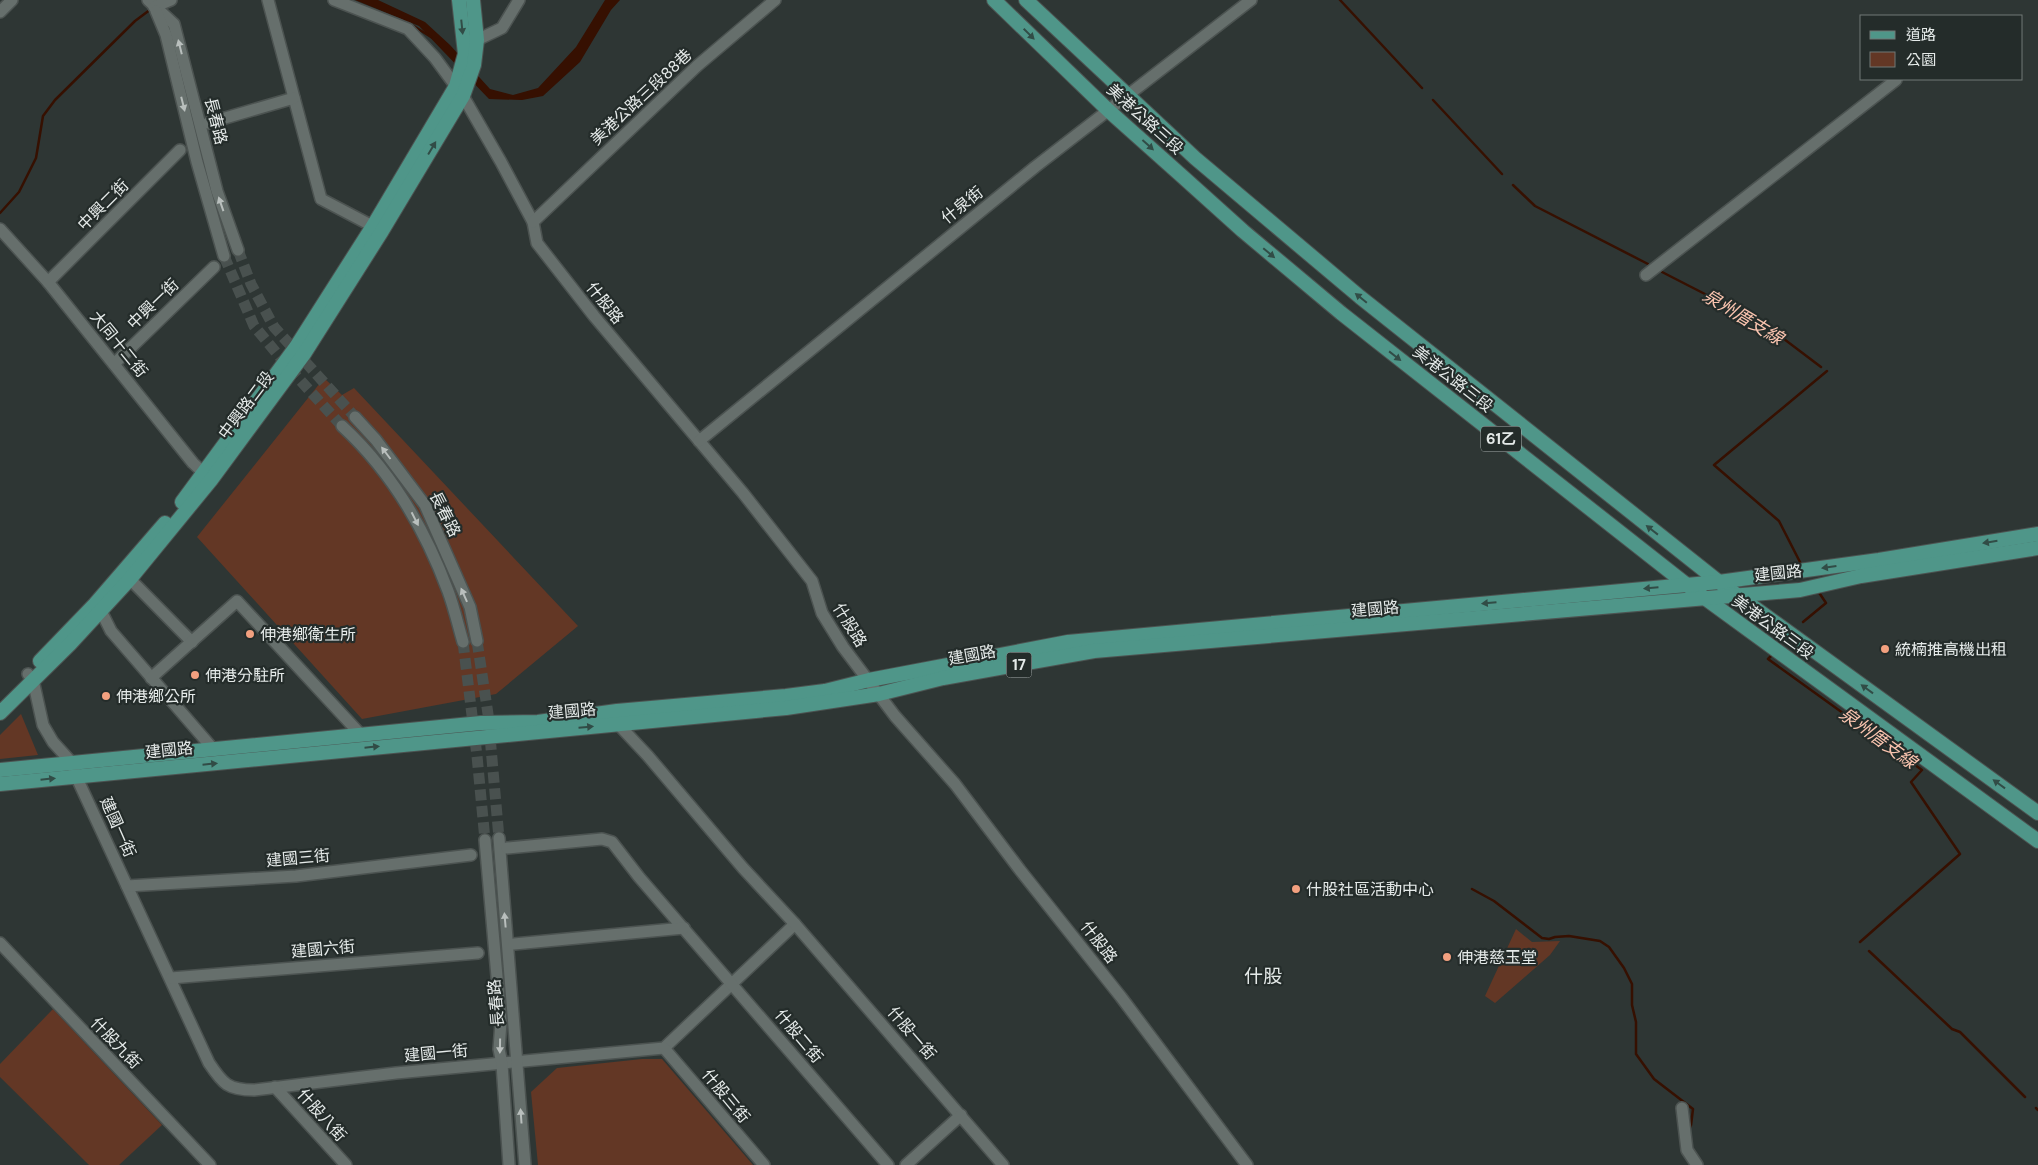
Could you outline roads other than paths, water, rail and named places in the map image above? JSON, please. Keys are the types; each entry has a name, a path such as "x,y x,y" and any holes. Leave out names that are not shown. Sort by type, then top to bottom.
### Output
{"main road":[{"path":"460,0 464,74"},
{"name":"中興路二段","path":"0,713 30,677 98,608 127,575 172,515 208,476 378,229 464,74 478,40 473,0"},
{"name":"美港公路三段","path":"994,0 1109,111 1243,231 1333,306 1703,598 2038,842"},
{"name":"美港公路三段","path":"1026,0 1195,158 1360,297 1736,595 2038,813"},
{"name":"建國路","path":"0,770 74,769 618,724 786,708 879,694 944,678 1094,651 1719,582 1879,560 2038,534"},
{"name":"建國路","path":"0,784 74,769 214,750 481,723 538,722 617,711 825,691 869,680 1068,642 1800,590 1861,576 2038,548"},
{"name":"中興路二段","path":"0,700 30,677"}],"street":[{"path":"154,2 171,0"},
{"path":"268,0 321,199 378,229"},
{"name":"什股路","path":"334,0 408,29 435,58 464,74 533,222 537,243 594,316 743,493 812,581 822,613 843,647 913,738 956,784 1020,870 1121,997 1247,1165"},
{"path":"478,40 502,28 519,0"},
{"name":"美港公路三段88巷","path":"533,222 697,66 775,0"},
{"name":"什泉街","path":"698,441 1035,167 1251,0"},
{"path":"0,12 11,1"},
{"name":"長春路","path":"154,2 174,24 217,191 238,250"},
{"name":"長春路","path":"154,2 166,35 197,162 224,256"},
{"path":"1646,274 1896,80"},
{"path":"208,123 294,98"},
{"name":"中興二街","path":"48,282 180,150"},
{"name":"大同十二街","path":"2,232 48,282 193,463 208,476"},
{"name":"中興一街","path":"114,364 214,267"},
{"name":"長春路","path":"355,417 376,440 425,505 470,607 478,641"},
{"name":"長春路","path":"342,426 357,439 403,496 435,559 449,593 462,642"},
{"path":"127,575 192,642"},
{"path":"152,678 237,601 362,736"},
{"path":"98,608 111,631 214,750"},
{"name":"建國一街","path":"30,677 43,725 53,742 74,769 209,1063 227,1087 239,1090 254,1090 396,1073 664,1048"},
{"path":"618,724 648,756 743,868 795,924 664,1048"},
{"name":"長春路","path":"499,838 525,1165"},
{"path":"507,848 602,839 612,842 684,928"},
{"name":"長春路","path":"485,840 501,1022 499,1049 502,1064 509,1165"},
{"name":"建國三街","path":"127,886 296,876 471,855"},
{"name":"什股一街","path":"795,924 962,1115 1003,1165"},
{"path":"514,944 684,928"},
{"name":"什股二街","path":"684,928 888,1165"},
{"name":"什股九街","path":"0,943 210,1165"},
{"name":"建國六街","path":"171,978 478,953"},
{"name":"什股三街","path":"664,1048 764,1165"},
{"name":"什股八街","path":"275,1087 346,1165"},
{"path":"1682,1108 1687,1150 1697,1165"},
{"path":"906,1165 962,1115"}],"waterway":[{"name":"泉州厝支線","path":"1340,0 1422,88"},
{"path":"0,213 19,192 36,158 43,116 55,100 135,21 151,9"},
{"path":"404,20 431,37"},
{"name":"泉州厝支線","path":"1433,100 1502,174"},
{"name":"泉州厝支線","path":"1513,185 1535,206 1648,264"},
{"name":"泉州厝支線","path":"1662,272 1742,313 1776,333 1821,367"},
{"name":"泉州厝支線","path":"1802,566 1779,521 1714,465 1827,371"},
{"name":"泉州厝支線","path":"1803,622 1826,603 1818,591"},
{"name":"泉州厝支線","path":"1772,655 1768,659 1922,770 1911,782 1960,854 1860,942"},
{"path":"1472,889 1494,901 1542,938 1549,939 1569,936 1600,941 1609,947 1624,968 1632,984 1632,1005 1636,1022 1636,1054 1654,1079 1693,1109 1689,1130"},
{"name":"泉州厝支線","path":"1869,951 1952,1029 1960,1032 2025,1097"}],"tunnel":[{"path":"238,250 251,284 274,327 355,417"},
{"path":"224,256 254,326 342,426"},
{"path":"477,641 488,714 499,838"},
{"path":"463,642 485,840"}],"place":[{"name":"伸港鄉衛生所","path":"250,634"},
{"name":"統楠推高機出租","path":"1885,649"},
{"name":"伸港分駐所","path":"195,675"},
{"name":"伸港鄉公所","path":"106,696"},
{"name":"什股社區活動中心","path":"1296,889"},
{"name":"伸港慈玉堂","path":"1447,957"}],"district":[{"name":"什股","path":"1263,976"}]}
